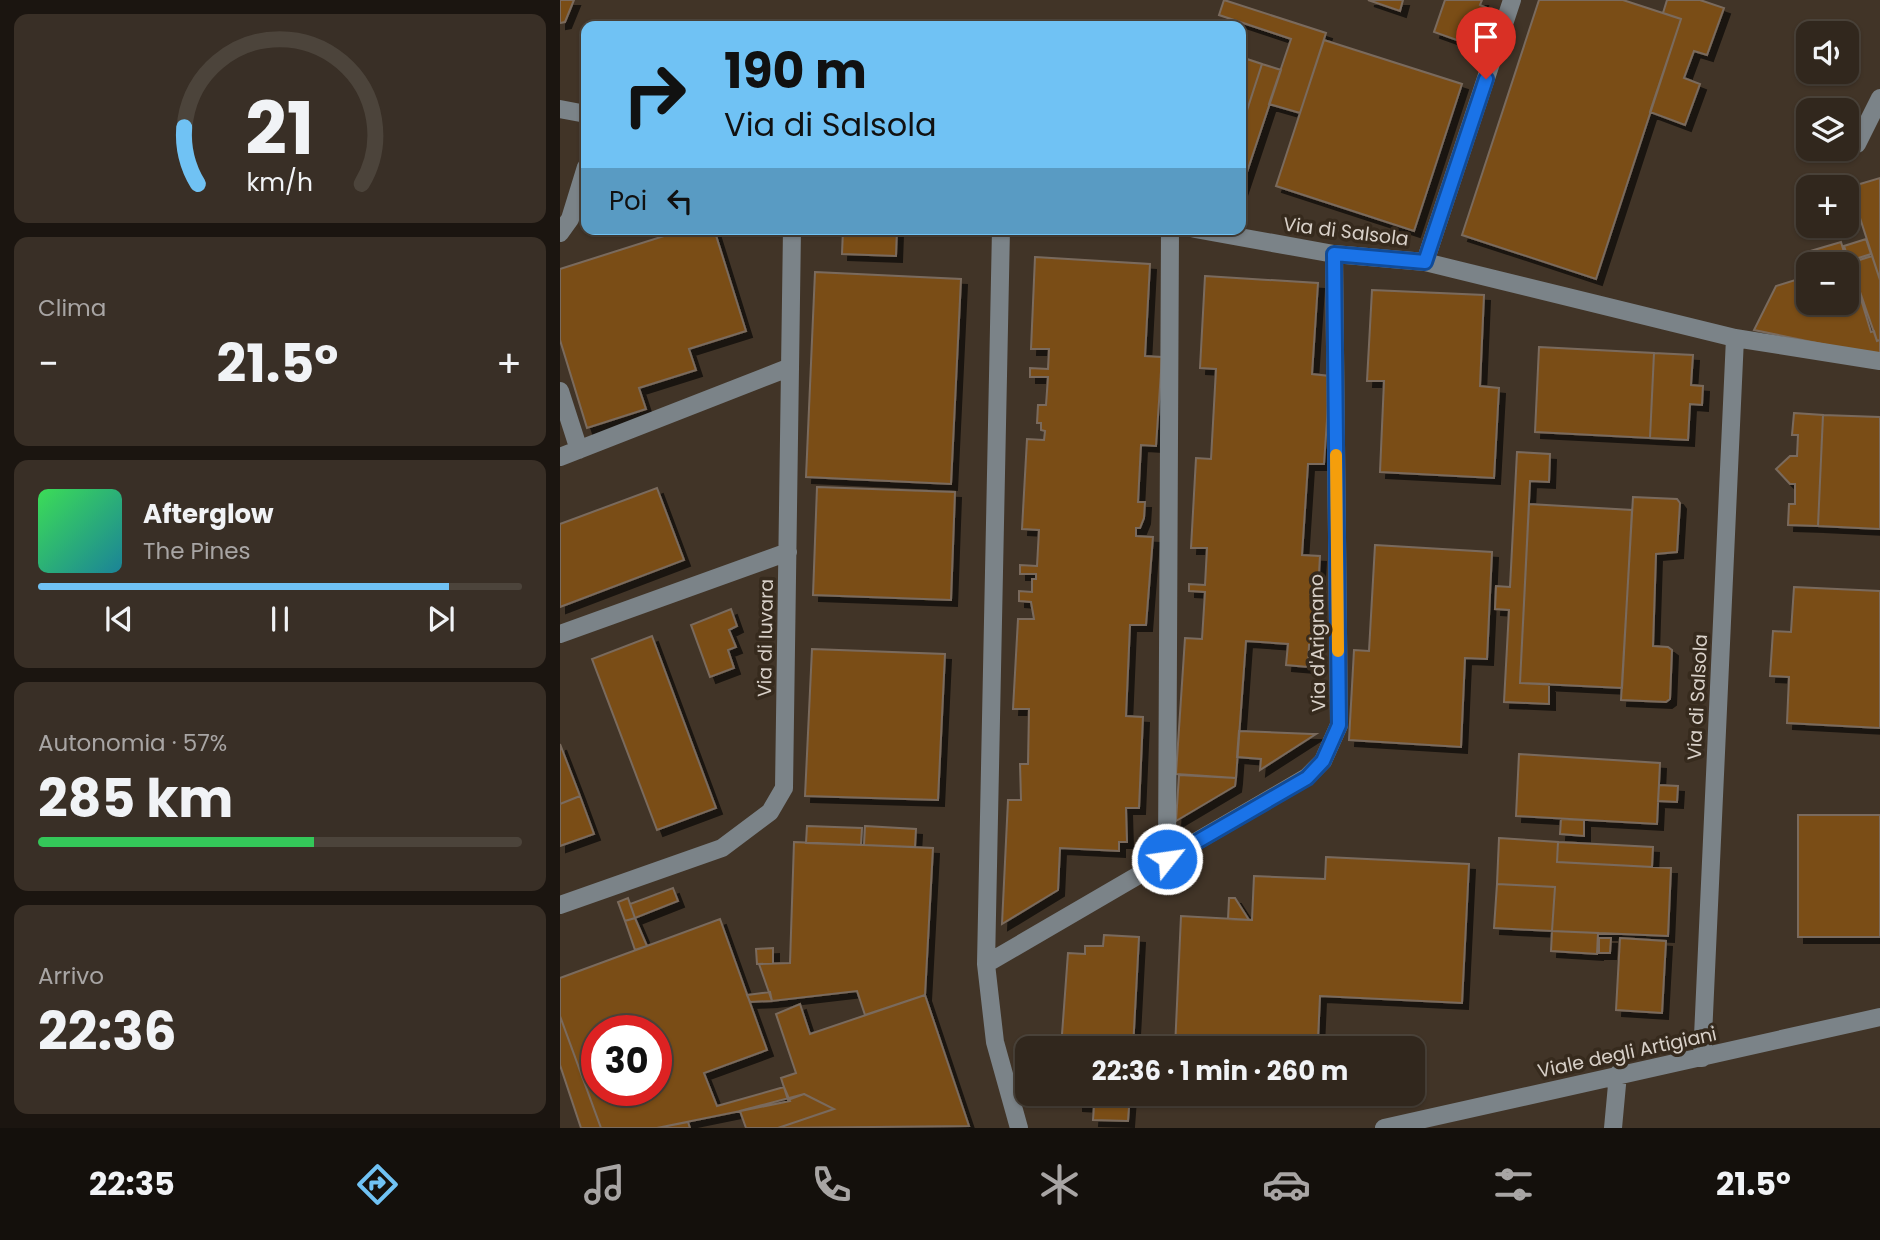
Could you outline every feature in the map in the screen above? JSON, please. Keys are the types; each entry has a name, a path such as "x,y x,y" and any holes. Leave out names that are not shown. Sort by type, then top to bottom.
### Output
{"street":[{"path":"1425,262 1512,0"},
{"path":"1859,140 1880,98"},
{"path":"560,109 581,113"},
{"path":"560,233 570,219 581,183"},
{"name":"Via di Iuvara","path":"560,905 722,848 770,812 784,788 792,235"},
{"path":"1001,235 986,964 995,1042 1019,1128"},
{"path":"1167,859 1170,235"},
{"name":"Via di Salsola","path":"1228,235 1334,254 1425,262 1735,338 1880,361"},
{"name":"Via d'Arignano","path":"986,964 1307,778 1323,761 1339,725 1334,254"},
{"name":"Via di Salsola","path":"1702,1058 1735,338"},
{"path":"560,457 788,368"},
{"path":"560,391 579,450"},
{"path":"560,634 788,552"},
{"name":"Viale degli Artigiani","path":"1384,1128 1880,1017"},
{"path":"1613,1128 1618,1074"}],"building":[{"path":"560,0 574,0 565,22 560,23"},
{"path":"1224,0 1326,33 1300,113 1269,104 1291,39 1246,24 1246,21 1219,15"},
{"path":"1368,0 1403,0 1400,11"},
{"path":"1445,0 1482,0 1480,5 1487,8 1481,26 1475,24 1468,44 1434,32"},
{"path":"1539,0 1623,0 1681,19 1596,279 1462,235"},
{"path":"1667,0 1700,0 1724,8 1707,55 1694,51 1684,78 1700,84 1685,125 1650,112 1681,19 1663,13"},
{"path":"1324,40 1462,84 1414,231 1276,186"},
{"path":"1246,59 1262,64 1246,114"},
{"path":"1262,64 1281,70 1246,175 1246,114"},
{"path":"1880,178 1880,280 1859,215 1859,184"},
{"path":"667,235 716,235 746,331 689,349 696,370 639,388 646,409 587,428 560,340 560,269"},
{"path":"843,235 897,235 896,256 842,254"},
{"path":"1866,239 1871,254 1859,258 1859,252 1846,252 1844,246"},
{"path":"1841,242 1844,252 1807,252"},
{"path":"1872,256 1880,280 1880,340 1877,341 1859,289 1859,260"},
{"path":"1035,257 1150,264 1145,356 1162,357 1156,446 1141,445 1138,502 1145,502 1144,518 1140,528 1136,528 1136,536 1153,537 1146,625 1130,625 1126,716 1143,717 1139,808 1126,808 1127,842 1119,842 1119,851 1060,848 1058,890 1002,924 1008,800 1021,800 1020,764 1028,764 1029,709 1013,709 1018,619 1034,619 1031,602 1019,601 1019,591 1032,592 1032,579 1036,579 1036,574 1020,574 1020,565 1037,566 1039,530 1022,529 1027,439 1044,440 1045,431 1041,430 1041,423 1037,423 1038,405 1046,405 1048,377 1030,377 1030,368 1048,369 1049,349 1031,349"},
{"path":"815,272 961,279 951,484 806,477"},
{"path":"1205,276 1318,283 1312,374 1330,376 1324,464 1308,464 1302,555 1320,556 1315,645 1309,645 1308,667 1286,665 1288,644 1246,641 1236,778 1176,774 1185,638 1202,639 1205,592 1189,591 1189,584 1205,585 1207,548 1191,548 1196,458 1211,459 1216,369 1200,368"},
{"path":"1796,280 1796,315 1859,315 1859,293 1871,332 1874,331 1877,341 1880,340 1880,356 1754,330 1776,286"},
{"path":"1372,290 1484,295 1480,386 1499,388 1494,478 1380,472 1384,381 1367,381"},
{"path":"1539,347 1654,353 1650,438 1535,432"},
{"path":"1654,353 1693,355 1691,385 1703,386 1702,405 1690,404 1688,440 1650,438"},
{"path":"1794,413 1823,415 1818,526 1788,525 1789,504 1795,504 1795,484 1790,484 1776,469 1790,456 1797,456 1798,435 1792,435"},
{"path":"1823,415 1880,417 1880,529 1818,526"},
{"path":"1517,452 1550,454 1549,482 1530,481 1520,683 1549,684 1549,704 1504,702 1509,610 1495,609 1496,586 1510,587"},
{"path":"817,487 955,492 951,600 813,595"},
{"path":"657,488 684,560 560,607 560,524"},
{"path":"1633,497 1677,499 1680,503 1677,552 1656,554 1653,646 1668,647 1672,650 1670,699 1666,702 1621,700"},
{"path":"1529,504 1632,510 1622,688 1520,683"},
{"path":"1375,545 1492,552 1487,659 1465,658 1461,747 1349,740 1354,650 1369,651"},
{"path":"1794,587 1880,591 1880,728 1787,723 1789,677 1770,676 1773,631 1791,632"},
{"path":"731,609 737,626 729,630 736,647 728,650 734,668 710,677 691,625"},
{"path":"652,636 716,808 657,830 592,659"},
{"path":"812,649 945,654 938,800 805,796"},
{"path":"1239,731 1316,734 1260,770 1261,759 1237,757"},
{"path":"560,744 580,796 560,804"},
{"path":"1519,754 1660,763 1657,824 1516,816"},
{"path":"1179,775 1236,778 1235,786 1176,821"},
{"path":"1659,785 1678,786 1677,802 1658,801"},
{"path":"580,796 594,834 560,846 560,804"},
{"path":"1798,815 1880,815 1880,937 1798,937"},
{"path":"1561,819 1584,820 1584,836 1560,834"},
{"path":"807,826 862,828 861,845 806,843"},
{"path":"865,826 916,829 915,847 864,845"},
{"path":"1499,838 1558,842 1557,862 1671,868 1668,936 1552,931 1555,887 1497,884"},
{"path":"794,842 933,848 925,995 865,1015 857,991 772,1001 759,964 790,963"},
{"path":"1558,842 1653,847 1652,867 1557,862"},
{"path":"1326,857 1469,864 1462,1003 1320,996 1318,1036 1176,1036 1181,916 1252,920 1254,876 1325,879"},
{"path":"1497,884 1555,887 1552,931 1494,928"},
{"path":"673,888 678,901 635,918 630,904"},
{"path":"628,898 635,918 625,921 618,902"},
{"path":"1229,898 1235,898 1249,920 1228,919"},
{"path":"635,918 647,946 635,950 625,921"},
{"path":"720,919 767,1050 704,1073 717,1106 784,1087 790,1101 657,1128 601,1128 593,1106 672,1106 672,1015 581,1015 581,1073 560,1016 560,978"},
{"path":"1552,931 1598,933 1597,954 1551,951"},
{"path":"1104,935 1139,937 1134,1036 1062,1036 1068,953 1085,954 1085,946 1103,946"},
{"path":"1599,938 1611,938 1610,953 1599,953"},
{"path":"1620,938 1666,941 1662,1013 1616,1010"},
{"path":"773,948 773,964 757,964 756,949"},
{"path":"770,992 772,1001 750,1002 747,995"},
{"path":"925,995 969,1126 778,1128 834,1109 804,1094 788,1100 781,1078 796,1073 776,1014 800,1004 810,1034"},
{"path":"560,1016 581,1073 581,1106 593,1106 601,1128 581,1128 560,1065"},
{"path":"804,1094 834,1109 778,1128 746,1128 740,1111"},
{"path":"1094,1106 1129,1106 1128,1121 1093,1120"},
{"path":"688,1122 690,1128 657,1128"}],"slow traffic":[{"path":"1336,455 1338,651"}],"route":[{"path":"1167,859 1307,778 1323,761 1339,725 1334,254 1425,262 1486,79"}]}
